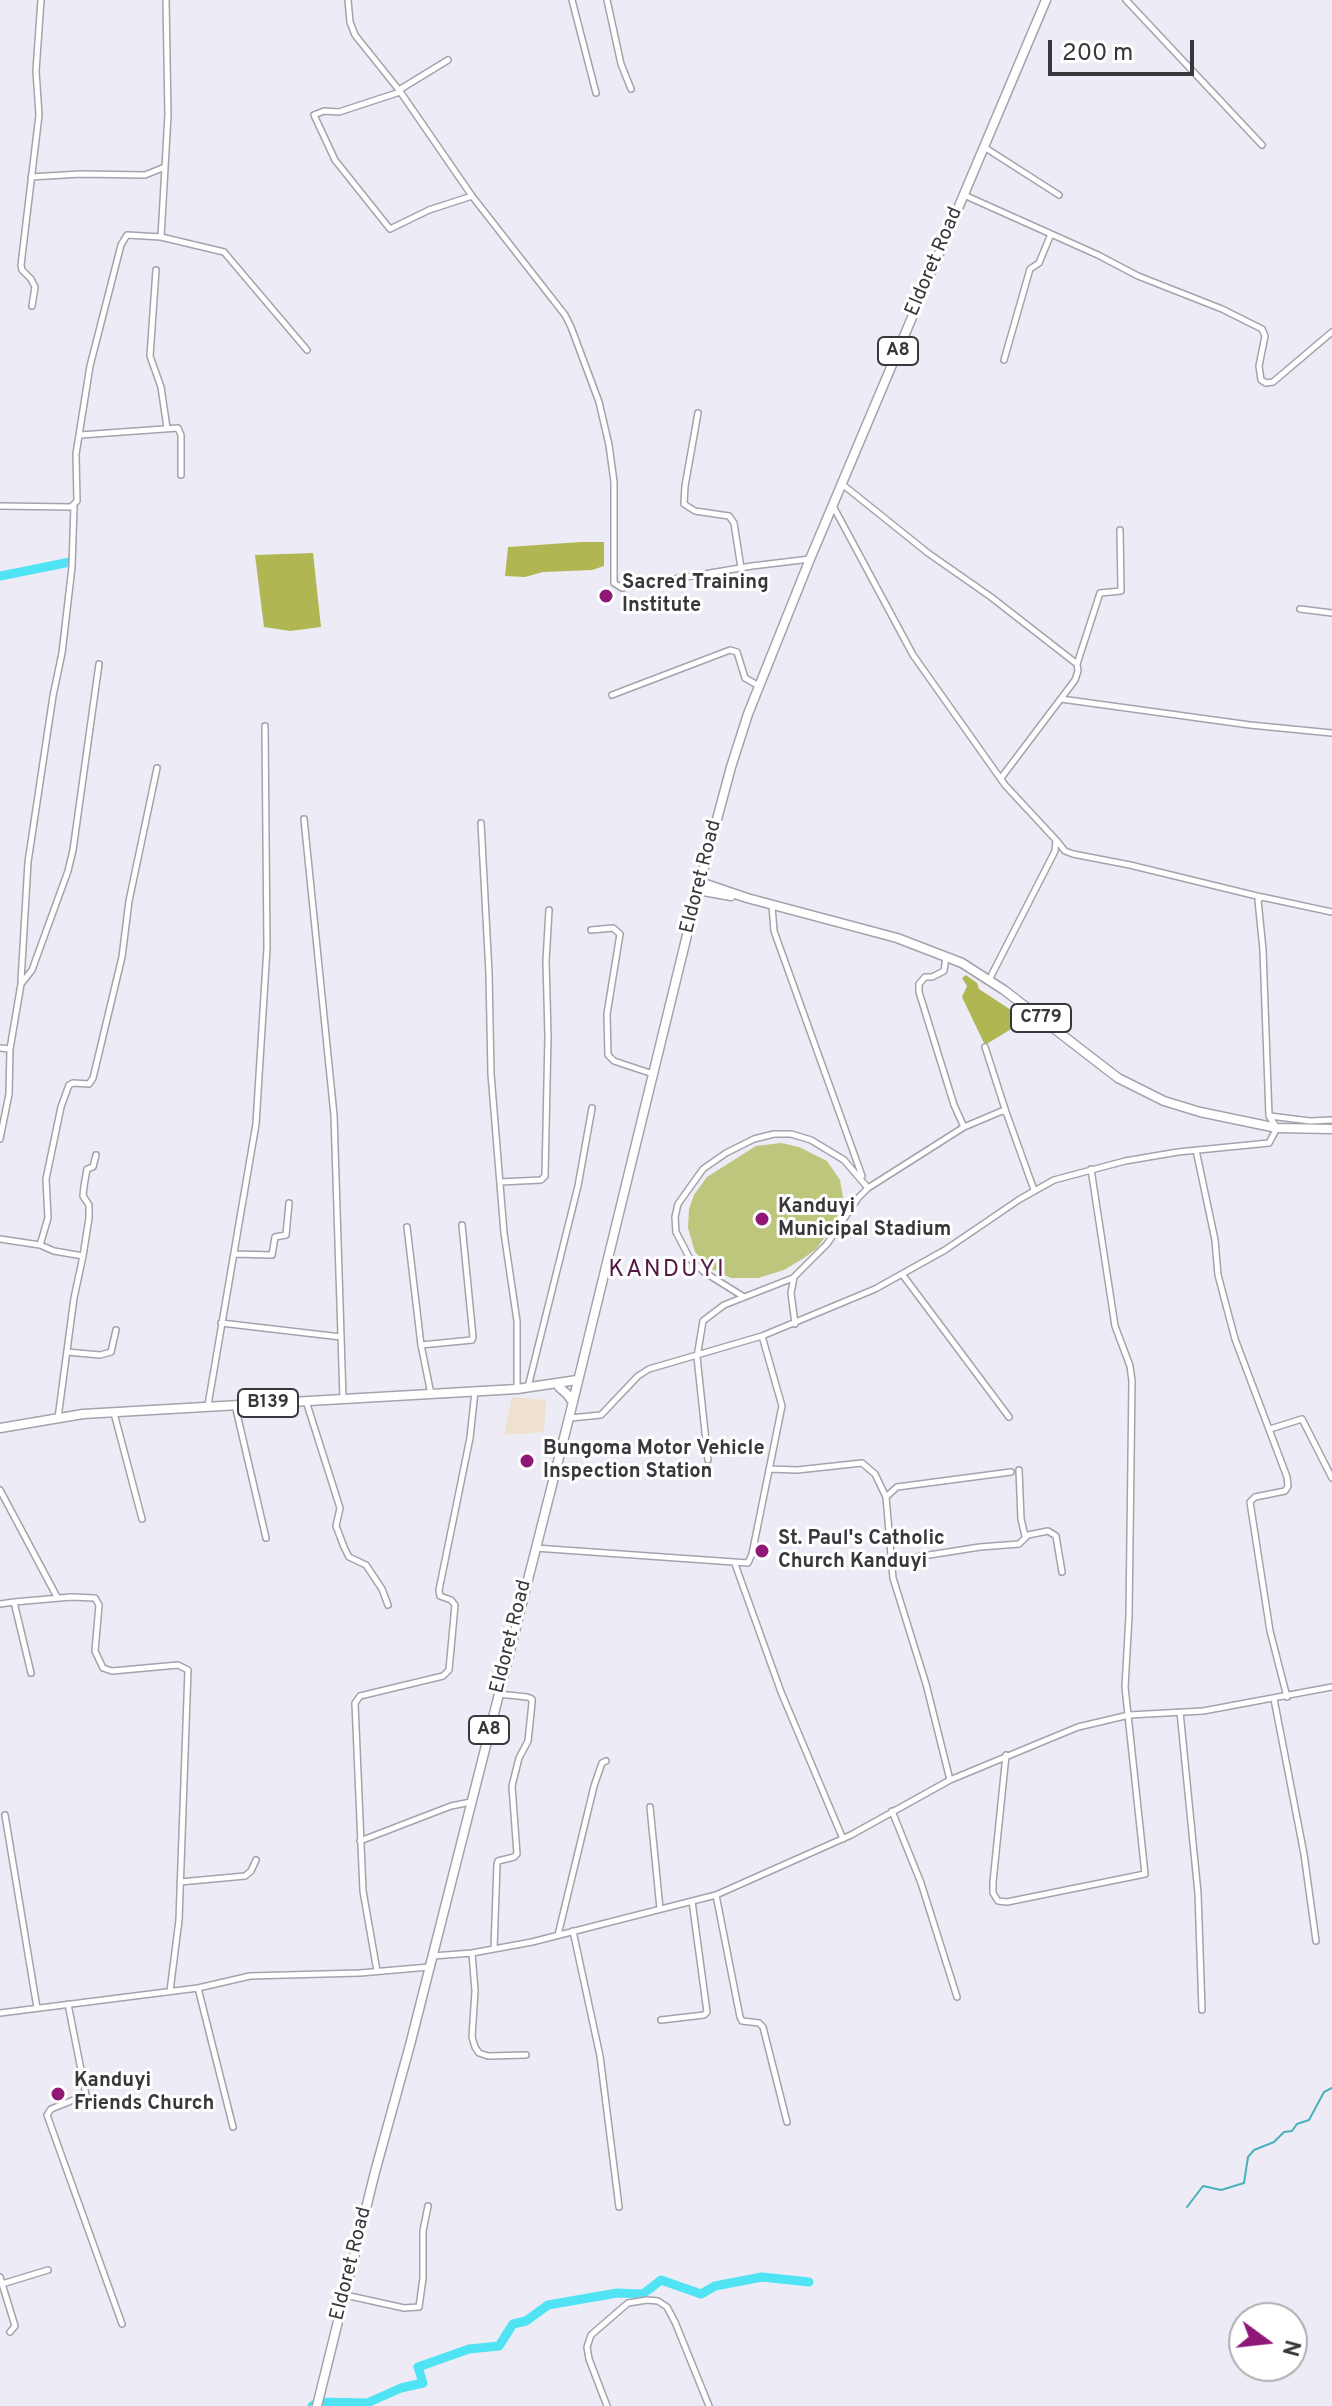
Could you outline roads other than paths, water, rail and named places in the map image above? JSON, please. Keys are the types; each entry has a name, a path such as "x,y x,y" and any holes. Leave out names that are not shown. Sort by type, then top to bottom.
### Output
{"main road":[{"name":"Eldoret Road","path":"317,2406 569,1418 723,795 759,686 810,559 1046,0"},
{"name":"C779","path":"701,887 858,927 946,957 989,980 1134,1088 1200,1112 1277,1128 1332,1129"},
{"path":"533,1387 576,1383"},
{"path":"533,1387 559,1387 576,1383"},
{"name":"B139","path":"0,1428 114,1412 533,1387"},
{"path":"559,1387 572,1402"}],"street":[{"path":"32,306 35,287 21,268 39,115 36,71 41,0"},
{"path":"161,237 168,115 166,0"},
{"path":"348,0 352,29 472,196 565,315 576,337 599,402 609,445 614,482 614,583 627,587 810,559"},
{"path":"572,0 596,93"},
{"path":"607,0 621,64 631,89"},
{"path":"1126,0 1262,145"},
{"path":"448,60 399,91 339,112 324,111 314,115 335,160 390,229 429,210 472,196"},
{"path":"984,147 1059,195"},
{"path":"31,177 145,175 165,167"},
{"path":"963,195 1262,329 1265,336 1259,366 1261,380 1266,383 1273,382 1332,332"},
{"path":"0,1139 9,1094 10,1049 21,984 28,862 62,653 72,567 74,506 78,497 76,464 90,366 123,240 130,234 161,237 207,246 228,255 307,350"},
{"path":"1004,360 1030,269 1039,263 1051,234"},
{"path":"156,270 150,356 161,387 167,428"},
{"path":"698,413 684,504 695,511 729,516 734,523 741,568"},
{"path":"80,435 178,428 181,431 181,475"},
{"path":"842,484 928,553 1077,664"},
{"path":"833,505 913,655 1001,778 1065,851 1332,912"},
{"path":"0,506 74,506"},
{"path":"1001,778 1078,675 1077,664 1100,593 1121,591 1120,530"},
{"path":"1300,609 1332,613"},
{"path":"612,695 730,650 737,652 745,678 759,686"},
{"path":"21,984 32,970 68,871 99,664"},
{"path":"1061,699 1332,733"},
{"path":"208,1405 254,1145 267,948 265,726"},
{"path":"40,1245 48,1218 46,1179 63,1096 73,1083 89,1084 93,1078 122,957 129,901 157,768"},
{"path":"304,819 334,1115 343,1399"},
{"path":"481,823 491,1074 504,1233 517,1321 517,1389"},
{"path":"989,980 1055,851 1056,840"},
{"path":"569,1418 601,1415 638,1376 649,1369 762,1336 875,1289 945,1250 1054,1180 1091,1169 1196,1150 1269,1143 1277,1128 1269,1116 1263,950 1258,903 1262,897"},
{"path":"772,905 774,931 794,993 854,1158 868,1188"},
{"path":"500,1182 541,1180 545,1176 549,910"},
{"path":"591,930 613,928 620,934 607,1014 608,1055 614,1061 654,1074"},
{"path":"946,957 944,971 925,977 919,984 919,992 954,1105 964,1127"},
{"path":"985,1047 1034,1190"},
{"path":"0,1048 10,1049"},
{"path":"533,1387 578,1186 592,1108"},
{"path":"708,1460 697,1357 703,1321 724,1305 794,1277 827,1244 848,1211 868,1188 964,1127 1006,1112"},
{"path":"1269,1116 1332,1120"},
{"path":"744,1297 704,1272 690,1259 676,1232 678,1204 703,1169 754,1139 791,1134 811,1140 844,1160 868,1188"},
{"path":"1196,1150 1215,1240 1218,1275 1231,1324 1288,1486 1285,1491 1255,1497 1250,1502 1274,1652 1287,1697"},
{"path":"58,1418 89,1210 83,1196 84,1186 87,1169 93,1167 96,1155"},
{"path":"1006,1755 993,1882 996,1899 1005,1903 1143,1875 1146,1870 1124,1663 1129,1602 1132,1381 1130,1366 1115,1326 1091,1169"},
{"path":"234,1254 272,1255 275,1237 286,1235 289,1203"},
{"path":"421,1345 472,1340 462,1225"},
{"path":"407,1227 421,1345 431,1394"},
{"path":"0,1239 83,1256"},
{"path":"902,1274 1009,1417"},
{"path":"794,1277 791,1293 795,1324"},
{"path":"221,1323 341,1337"},
{"path":"67,1352 100,1355 111,1352 116,1330"},
{"path":"534,1548 748,1563 782,1406 762,1336"},
{"path":"377,1971 363,1891 356,1700 360,1696 443,1676 451,1665 455,1605 440,1596 439,1590 470,1438 475,1391"},
{"path":"306,1401 339,1504 336,1526 340,1539 348,1555 366,1565 382,1589 388,1605"},
{"path":"235,1405 266,1538"},
{"path":"114,1412 142,1519"},
{"path":"1270,1429 1302,1419 1332,1478"},
{"path":"770,1469 797,1470 862,1463 875,1474 886,1497 893,1578 926,1684 950,1780"},
{"path":"1019,1470 1025,1537"},
{"path":"886,1497 897,1487 1011,1472"},
{"path":"0,1490 57,1597"},
{"path":"891,1561 1019,1544 1025,1537 1048,1531 1055,1533 1062,1572"},
{"path":"735,1564 781,1692 843,1839"},
{"path":"0,1604 57,1597 92,1597 99,1605 95,1651 100,1665 106,1670 178,1665 188,1670 179,1920 170,1991"},
{"path":"14,1602 31,1673"},
{"path":"432,1956 494,1949 716,1895 843,1839 950,1780 1078,1727 1129,1715 1180,1712 1287,1697 1332,1687"},
{"path":"494,1949 497,1864 517,1854 512,1786 519,1758 528,1741 532,1703 532,1699 527,1697 498,1694"},
{"path":"1274,1699 1300,1831 1316,1941"},
{"path":"1180,1712 1198,1893 1202,2010"},
{"path":"558,1935 594,1786 602,1763 606,1761"},
{"path":"360,1841 451,1806 471,1802"},
{"path":"650,1807 660,1909"},
{"path":"892,1811 921,1883 957,1997"},
{"path":"5,1815 37,2008"},
{"path":"180,1882 245,1876 256,1860"},
{"path":"716,1895 740,2017 742,2021 759,2023 763,2027 787,2122"},
{"path":"661,2020 704,2015 707,2012 692,1901"},
{"path":"573,1931 600,2056 619,2207"},
{"path":"472,1953 475,1983 472,2037 475,2047 479,2053 488,2056 526,2055"},
{"path":"0,2013 198,1988 250,1976 429,1967"},
{"path":"198,1988 233,2127"},
{"path":"68,2004 86,2095 51,2109 47,2115 122,2324"},
{"path":"344,2295 404,2308 419,2307 423,2278 423,2231 428,2206"},
{"path":"10,2332 15,2326 1,2280 48,2270"},
{"path":"607,2406 589,2359 587,2347 591,2335 628,2303 647,2300 658,2301 667,2307 709,2406"}],"waterway":[{"path":"0,576 70,562"},
{"path":"1187,2207 1203,2186 1221,2190 1244,2183 1248,2157 1254,2150 1274,2142 1284,2132 1292,2131 1297,2124 1309,2120 1324,2092 1332,2088"},
{"path":"312,2406 318,2402 367,2403 401,2388 423,2383 418,2367 469,2349 499,2346 513,2324 526,2321 548,2305 617,2293 643,2294 661,2280 701,2294 715,2286 762,2277 809,2282"}],"place":[{"name":"Sacred Training Institute","path":"606,596"},
{"name":"Kanduyi Municipal Stadium","path":"762,1219"},
{"name":"Bungoma Motor Vehicle Inspection Station","path":"527,1461"},
{"name":"St. Paul's Catholic Church Kanduyi","path":"762,1551"},
{"name":"Kanduyi Friends Church","path":"58,2094"}],"district":[{"name":"KANDUYI","path":"667,1271"}]}
